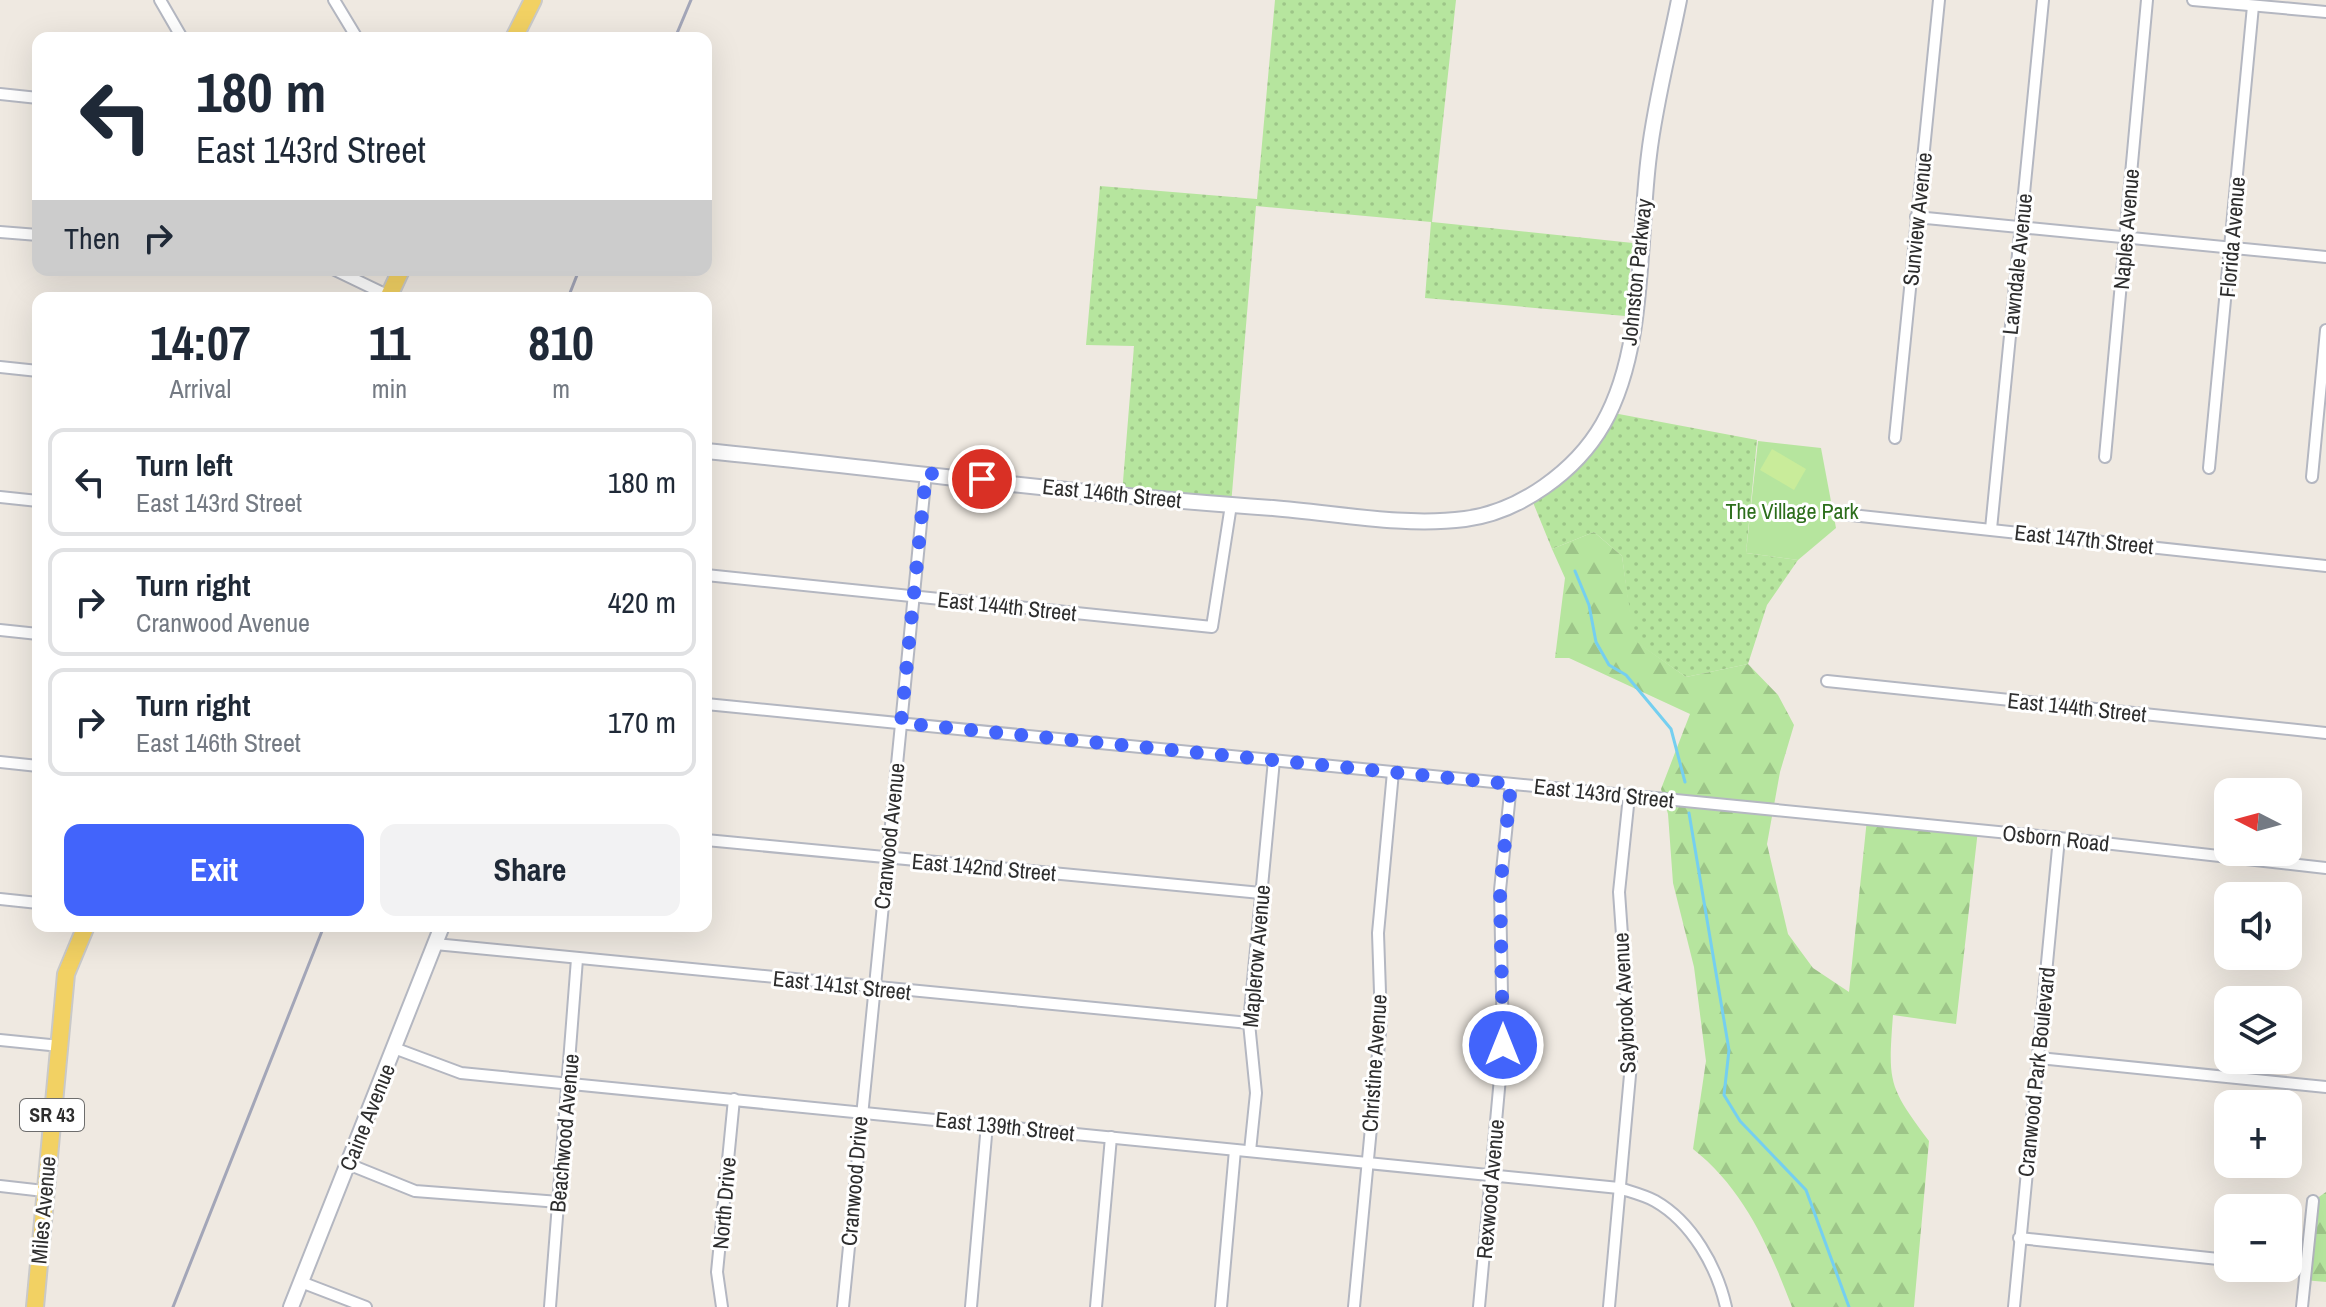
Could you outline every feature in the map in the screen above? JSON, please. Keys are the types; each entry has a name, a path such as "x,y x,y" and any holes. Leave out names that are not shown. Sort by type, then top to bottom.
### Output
{"main road":[{"path":"517,32 533,0"},
{"name":"Miles Avenue","path":"35,1307 66,974 84,932"}],"street":[{"path":"160,0 179,32"},
{"path":"334,0 353,32"},
{"name":"Johnston Parkway","path":"1231,505 1430,521 1469,519 1537,492 1575,460 1603,424 1618,390 1630,346 1649,153 1679,0"},
{"name":"Sunview Avenue","path":"1895,438 1939,0"},
{"name":"Lawndale Avenue","path":"1991,529 2043,0"},
{"name":"Naples Avenue","path":"2105,457 2147,0"},
{"path":"2193,0 2326,12"},
{"name":"Florida Avenue","path":"2209,468 2253,6"},
{"path":"0,94 32,97"},
{"path":"1916,217 2326,257"},
{"path":"0,232 32,235"},
{"path":"347,276 378,292"},
{"path":"2312,477 2326,330"},
{"path":"0,367 32,370"},
{"name":"East 146th Street","path":"712,452 1231,505"},
{"name":"Cranwood Avenue","path":"867,1055 926,473"},
{"path":"0,497 32,500"},
{"name":"East 144th Street","path":"712,576 1212,627 1231,505"},
{"name":"East 147th Street","path":"1842,514 2326,566"},
{"path":"0,630 32,633"},
{"name":"East 144th Street","path":"1827,681 2326,733"},
{"name":"East 143rd Street","path":"712,705 1785,810"},
{"name":"Maplerow Avenue","path":"1250,1151 1256,1093 1249,1023 1274,760"},
{"path":"0,762 32,765"},
{"name":"Christine Avenue","path":"1354,1307 1381,1022 1379,923 1393,772"},
{"name":"Rexwood Avenue","path":"1479,1307 1503,1045 1500,890 1511,784"},
{"name":"Saybrook Avenue","path":"1609,1307 1631,1064 1619,892 1629,796"},
{"name":"Osborn Road","path":"1785,810 2326,868"},
{"name":"Cranwood Park Boulevard","path":"2014,1307 2059,838"},
{"name":"East 142nd Street","path":"712,841 1261,893"},
{"path":"0,899 32,902"},
{"name":"Caine Avenue","path":"291,1307 440,932"},
{"name":"East 141st Street","path":"435,944 1249,1023"},
{"name":"Beachwood Avenue","path":"550,1307 577,959"},
{"path":"0,1040 60,1046"},
{"name":"East 139th Street","path":"394,1048 461,1073 1619,1188 1655,1201 1683,1225 1719,1278 1726,1307"},
{"name":"Cranwood Drive","path":"843,1307 859,1112 867,1055"},
{"path":"2039,1058 2326,1087"},
{"name":"North Drive","path":"722,1307 717,1272 734,1099"},
{"path":"971,1307 987,1124"},
{"path":"1096,1307 1111,1137"},
{"path":"1221,1307 1235,1150"},
{"path":"348,1164 415,1191 559,1202"},
{"path":"0,1186 44,1191"},
{"path":"2302,1307 2313,1201"},
{"path":"2019,1238 2214,1259"},
{"path":"301,1282 366,1307"}],"green space":[{"path":"1275,0 1456,0 1432,222 1633,243 1625,316 1425,298 1431,222 1256,206 1231,505 1122,494 1134,346 1086,345 1100,186 1257,199"},
{"path":"1608,412 1757,440 1746,553 1798,560 1767,605 1748,664 1686,677 1633,640 1622,556 1594,532 1552,549 1530,495 1567,468"},
{"name":"The Village Park","path":"1758,441 1821,448 1836,528 1798,560 1746,553"},
{"path":"1772,449 1806,469 1794,490 1760,470"},
{"path":"1594,532 1622,556 1634,640 1686,677 1748,664 1778,695 1794,725 1780,772 1767,844 1788,934 1813,968 1849,992 1867,819 1978,830 1956,1024 1893,1015 1891,1070 1894,1083 1905,1108 1929,1141 1914,1307 1792,1307 1753,1220 1727,1182 1693,1149 1706,1061 1694,967 1673,883 1668,814 1661,789 1690,714 1569,658 1555,658 1565,578 1552,549"},
{"path":"2326,1192 2326,1282 2304,1280 2313,1201"}],"waterway":[{"path":"1575,571 1589,605 1596,642 1609,665 1626,675 1671,729 1685,782"},
{"path":"1689,813 1729,1050 1724,1095 1740,1121 1806,1190 1849,1307"}],"railway":[{"path":"678,32 691,0"},
{"path":"570,292 577,276"},
{"path":"173,1307 322,932"}],"route":[{"path":"982,479 926,473 901,723 1511,784 1500,890 1503,1045"}]}
